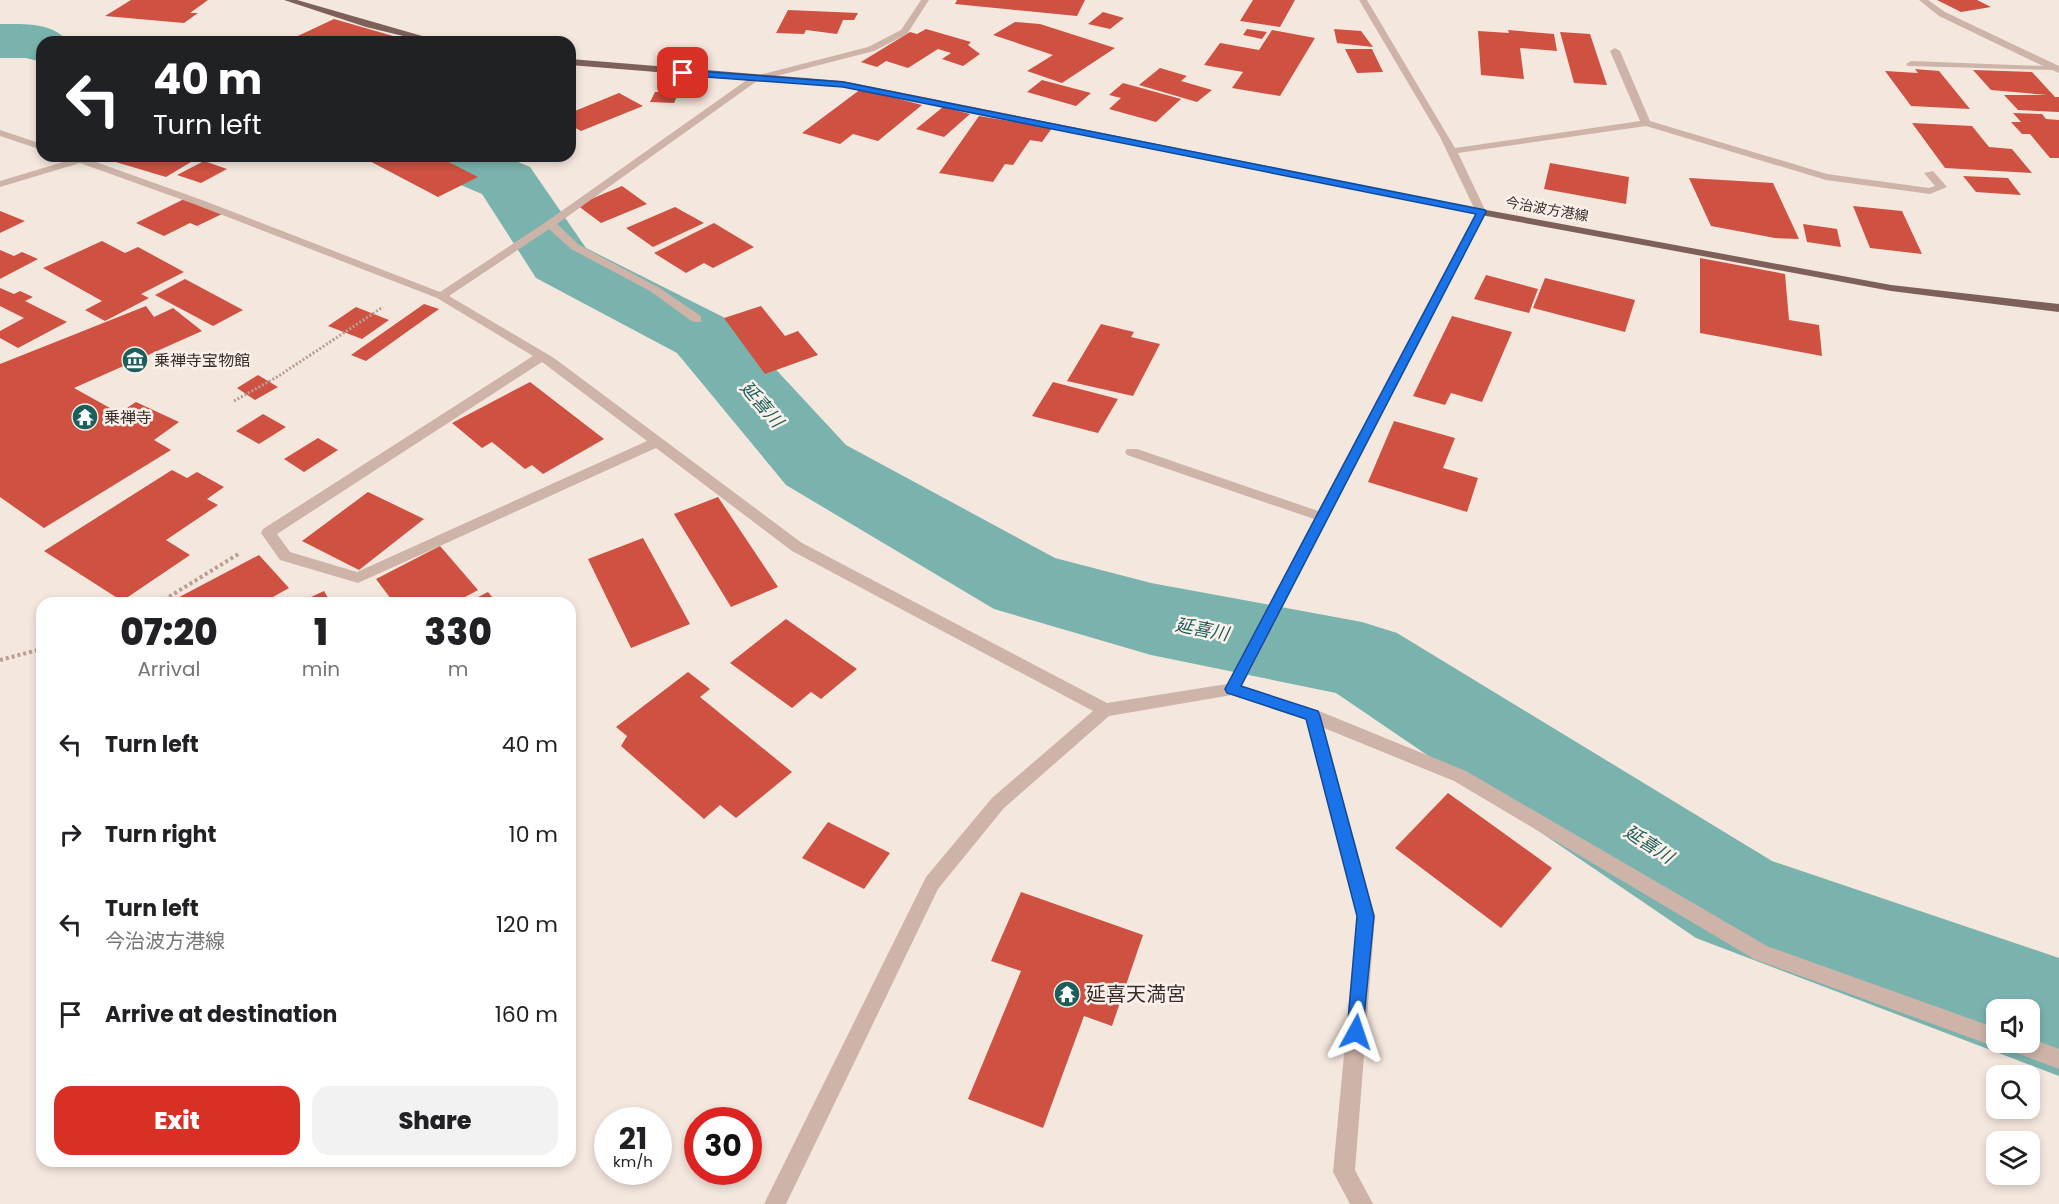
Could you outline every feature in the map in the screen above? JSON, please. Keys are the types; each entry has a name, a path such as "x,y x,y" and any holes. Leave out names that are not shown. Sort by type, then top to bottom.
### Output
{"main road":[{"path":"288,0 369,26 413,36"},
{"name":"今治波方港線","path":"576,63 843,84 1482,212 1891,288 2059,308"}],"street":[{"path":"441,296 550,224 754,78 872,49 904,32 926,0"},
{"path":"1232,689 1482,212 1452,151 1364,0"},
{"path":"1923,0 1942,14 2058,70"},
{"path":"1615,51 1646,123"},
{"path":"1911,64 2058,70"},
{"path":"1452,151 1646,123 1826,177 1930,191 1942,187 1929,172"},
{"path":"0,133 36,145"},
{"path":"0,184 63,162"},
{"path":"85,162 198,202 441,296 542,356 659,441 797,547 1105,710"},
{"path":"550,224 575,247 654,289 698,319"},
{"path":"542,356 268,533 285,556 358,578 659,441"},
{"path":"1132,452 1322,517"},
{"path":"775,1204 932,883 998,803 1105,710 1232,689 1312,716 1460,776 1761,953 1986,1033"},
{"path":"1312,716 1366,916 1344,1172 1362,1204"},
{"path":"2040,1052 2059,1059"}],"path":[{"path":"234,401 277,377 415,286"},
{"path":"169,597 207,575 268,533"},
{"path":"0,660 36,651"}],"building":[{"path":"131,0 208,0 190,13 198,13 184,23 105,16"},
{"path":"957,0 1085,0 1077,16 955,4"},
{"path":"1253,0 1295,0 1280,27 1240,21"},
{"path":"1937,0 1977,0 1991,7 1961,12"},
{"path":"788,10 858,13 854,20 843,20 837,34 806,30 804,34 776,33"},
{"path":"1103,12 1124,18 1110,29 1088,24"},
{"path":"334,19 393,36 298,36"},
{"path":"1015,22 1040,24 1115,48 1062,83 1027,71 1053,55 993,35"},
{"path":"926,29 971,42 968,45 980,54 963,66 942,59 951,53 938,49 908,68 886,61 877,67 861,62 910,32 917,34"},
{"path":"1247,29 1267,32 1262,39 1243,35"},
{"path":"1334,29 1361,31 1373,47 1337,43"},
{"path":"1272,30 1315,38 1280,96 1232,88 1243,72 1204,65 1220,43 1259,50"},
{"path":"1508,30 1554,34 1557,51 1520,48 1524,79 1481,75 1478,31 1509,33"},
{"path":"1560,32 1590,34 1607,85 1574,83"},
{"path":"1345,49 1372,49 1383,72 1357,73"},
{"path":"1160,68 1187,76 1181,81 1212,90 1197,102 1139,85"},
{"path":"1915,69 1939,71 1970,109 1911,106 1885,71 1918,73"},
{"path":"1973,70 2032,72 2055,97 2059,97 2059,112 2018,110 2004,95 2047,95 1991,90"},
{"path":"1042,80 1091,93 1076,106 1027,92"},
{"path":"1123,83 1181,99 1156,122 1109,109 1121,98 1109,95"},
{"path":"861,89 922,105 878,141 853,134 840,144 802,133"},
{"path":"655,92 679,92 674,103 650,102"},
{"path":"619,93 643,106 581,131 576,128 576,111"},
{"path":"943,107 970,114 944,137 916,129"},
{"path":"2013,113 2042,114 2046,119 2059,120 2059,158 2050,158 2030,134 2022,134 2011,122 2021,122"},
{"path":"979,116 1052,128 1042,142 1030,140 1013,165 1005,164 993,182 939,173"},
{"path":"1912,123 1972,126 1989,147 2012,149 2032,173 1945,168"},
{"path":"116,162 191,162 166,177"},
{"path":"202,162 227,169 201,183 177,175"},
{"path":"371,162 449,162 478,177 438,197"},
{"path":"1550,163 1629,177 1626,204 1544,189"},
{"path":"1963,176 2008,178 2021,195 1976,192"},
{"path":"1689,178 1773,183 1799,239 1775,238 1711,226"},
{"path":"622,186 647,204 601,223 577,205"},
{"path":"186,198 222,214 197,226 190,223 164,236 136,223"},
{"path":"1853,206 1902,211 1922,254 1870,248"},
{"path":"675,207 704,223 653,247 626,228"},
{"path":"0,211 25,221 0,233"},
{"path":"714,223 754,247 713,268 704,263 686,273 654,253"},
{"path":"1803,224 1837,229 1841,247 1807,242"},
{"path":"102,241 125,253 138,247 184,272 141,294 149,298 105,321 85,310 102,301 43,268"},
{"path":"0,250 14,256 22,252 38,259 0,279"},
{"path":"1700,258 1785,274 1789,320 1819,325 1822,356 1700,333"},
{"path":"1486,275 1538,289 1529,313 1474,299"},
{"path":"1545,278 1635,300 1625,332 1533,308"},
{"path":"185,279 243,310 213,326 155,295"},
{"path":"0,288 14,294 20,291 33,297 25,301 67,322 18,348 0,338 0,331 24,318 0,306"},
{"path":"424,304 439,309 366,361 351,355"},
{"name":"乗禅寺","path":"146,306 154,317 173,308 202,331 74,388 119,413 136,402 179,422 154,440 171,450 44,528 0,497 0,364"},
{"path":"761,306 785,336 798,331 818,355 765,374 724,318"},
{"path":"356,307 389,320 362,339 328,326"},
{"path":"1452,316 1512,332 1482,402 1451,393 1445,405 1413,396"},
{"path":"1101,324 1134,332 1131,337 1160,344 1133,396 1067,381"},
{"path":"258,375 278,387 255,400 237,388"},
{"path":"530,382 604,439 543,474 532,465 525,469 492,442 482,448 452,423"},
{"path":"1053,382 1118,399 1098,433 1032,416"},
{"path":"263,414 286,427 259,444 236,431"},
{"path":"1394,421 1455,438 1443,468 1478,478 1467,512 1368,482"},
{"path":"318,438 338,450 304,472 284,459"},
{"path":"172,470 187,478 197,472 224,487 207,499 218,505 166,540 190,555 128,597 116,597 44,551"},
{"path":"368,492 424,519 359,570 302,541"},
{"path":"718,497 778,587 731,607 674,514"},
{"path":"643,538 690,624 631,648 588,559"},
{"path":"440,546 478,590 465,597 390,597 376,579"},
{"path":"259,555 289,588 273,597 179,597"},
{"path":"324,591 328,597 311,597"},
{"path":"488,592 492,597 478,597"},
{"path":"786,619 857,669 821,699 811,692 792,708 730,663"},
{"path":"688,672 710,689 700,697 792,772 736,818 720,805 704,819 621,746 627,736 616,727"},
{"path":"1448,793 1552,868 1501,928 1395,848"},
{"path":"828,822 890,853 864,889 802,858"},
{"name":"延喜天満宮","path":"1021,892 1143,935 1112,1026 1084,1016 1043,1128 968,1099 1021,971 991,961"}],"waterway":[{"name":"延喜川","path":"0,41 36,43"},
{"name":"延喜川","path":"462,162 507,181 561,263 704,337 816,465 1027,585 1151,619 1362,660 1737,901 2059,1017"}],"place":[{"name":"乗禅寺宝物館","path":"135,360"},
{"name":"乗禅寺","path":"85,417"},
{"name":"延喜天満宮","path":"1067,994"}],"route":[{"path":"683,73 843,84 1482,212 1232,689 1312,716 1366,916 1356,1032"}]}
